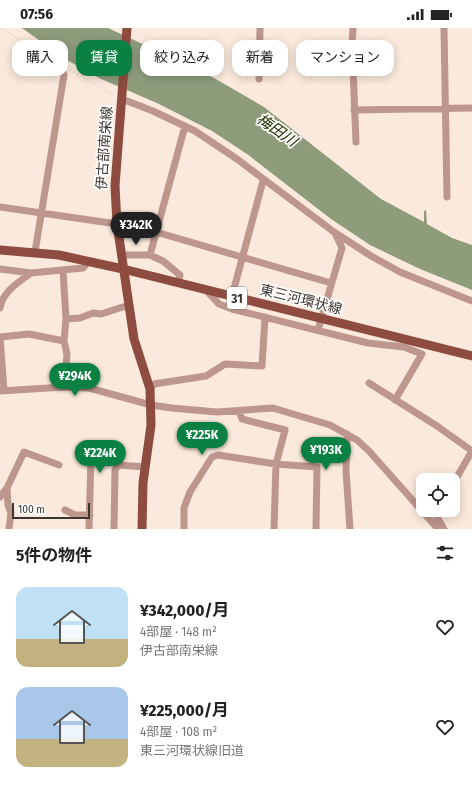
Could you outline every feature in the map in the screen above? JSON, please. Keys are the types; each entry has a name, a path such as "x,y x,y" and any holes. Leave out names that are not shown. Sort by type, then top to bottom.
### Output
{"main road":[{"name":"伊古部南栄線","path":"123,269 116,224 115,186 127,28"},
{"name":"東三河環状線","path":"0,250 59,255 123,269 472,356"},
{"path":"123,269 134,339 150,389 151,425 143,483 142,529"}],"street":[{"path":"259,79 260,28"},
{"path":"353,28 356,142"},
{"path":"444,28 447,197"},
{"path":"35,252 64,76"},
{"path":"122,99 153,110 195,131 237,159 334,232 371,256 400,272 472,301"},
{"path":"354,110 472,108"},
{"path":"150,255 185,126"},
{"path":"231,308 232,296 244,258 263,182 265,180"},
{"path":"0,207 116,224 156,232 331,283"},
{"path":"318,330 342,248 334,232"},
{"path":"122,255 150,255 163,261 180,275 178,283"},
{"path":"0,269 31,274 83,268 88,262"},
{"path":"63,270 66,318 64,341 67,354 64,387"},
{"path":"0,308 2,300 10,290 31,274"},
{"path":"206,290 219,304 231,308 368,343 404,347 422,354 395,400"},
{"path":"66,318 80,318 93,313 101,314 129,304"},
{"path":"150,389 154,384 206,376 225,364 262,366 265,317"},
{"path":"64,341 28,334 0,337 2,390 64,387 89,388 151,405 172,408 217,412 274,408 330,425 357,440 369,451 438,529"},
{"path":"369,383 438,426 472,451 459,473"},
{"path":"239,411 242,419 286,430 276,464 274,529"},
{"path":"347,434 346,471 350,529"},
{"path":"0,497 7,488 24,452 59,465"},
{"path":"89,529 91,457 98,453 118,465 145,467"},
{"path":"184,529 184,508 190,492 212,457 218,455 276,464 317,468 316,529"},
{"path":"114,529 115,470 118,465"},
{"path":"7,488 8,505 11,513 9,529"},
{"path":"65,510 75,515 90,515"},
{"path":"437,517 444,529"}],"water":[{"name":"梅田川","path":"22,28 108,28 140,43 140,76 210,76 214,78 264,107 381,199 424,222 424,211 426,210 427,224 452,238 472,245 472,290 420,269 370,245 331,219 247,154 212,131 159,104 95,76 132,76 132,40 76,40 76,65 68,61 68,40 39,40"}]}
